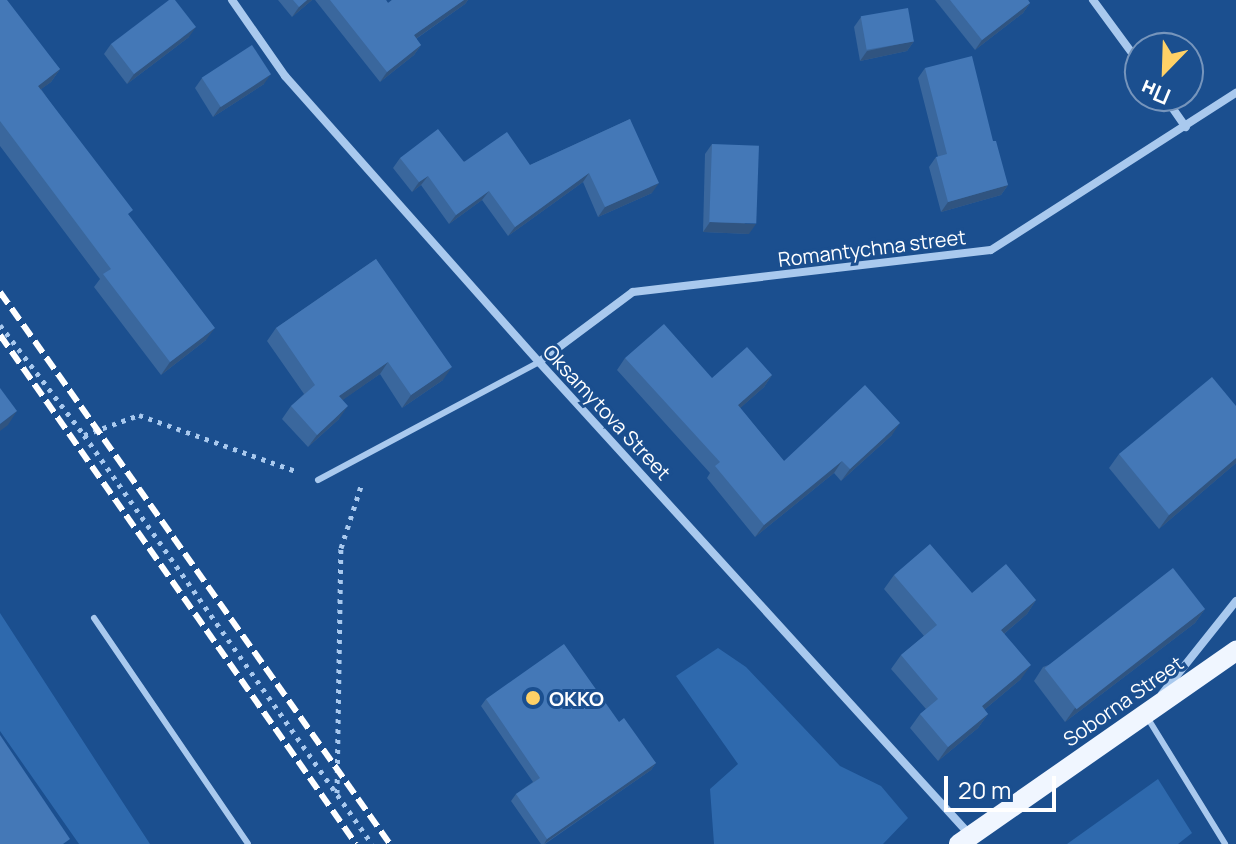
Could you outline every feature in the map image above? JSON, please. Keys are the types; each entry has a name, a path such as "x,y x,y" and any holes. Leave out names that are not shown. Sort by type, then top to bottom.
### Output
{"main road":[{"name":"Soborna Street","path":"964,840 1236,651"}],"street":[{"name":"Oksamytova Street","path":"232,0 285,76 964,840"},
{"path":"1093,0 1124,42"},
{"name":"Romantychna street","path":"539,362 633,292 991,250 1236,93"},
{"path":"1175,112 1186,127"},
{"path":"1145,714 1236,601"}],"lane":[{"path":"318,480 539,362"},
{"path":"94,618 248,844"},
{"path":"1145,714 1225,844"}],"path":[{"path":"0,325 84,435 372,844"},
{"path":"84,435 139,415 318,480"},
{"path":"337,794 341,548 371,454"}],"shaded area":[{"path":"0,613 150,844 79,844 0,731"},
{"path":"718,648 746,667 840,766 881,786 908,818 883,844 714,844 710,789 738,764 676,676"},
{"path":"1158,779 1192,833 1178,844 1067,844"}],"building":[{"path":"0,0 7,0 60,69 38,86 133,210 128,214 215,328 170,362 103,274 111,269 0,121"},
{"path":"169,0 175,0 196,27 134,74 111,44"},
{"path":"293,0 307,0 299,7"},
{"path":"330,0 386,0 388,3 392,0 464,0 414,35 421,45 387,72"},
{"path":"950,0 1028,0 1030,3 982,40"},
{"path":"908,8 914,41 867,50 861,16"},
{"path":"252,45 271,74 221,107 202,78"},
{"path":"972,56 993,141 996,141 1008,185 948,202 936,157 947,154 925,68"},
{"path":"630,119 659,183 605,207 589,173 515,227 489,191 456,215 428,176 419,182 400,158 438,129 464,162 507,132 530,165"},
{"path":"712,144 759,146 756,224 709,222"},
{"path":"376,259 452,367 411,395 388,362 339,396 348,406 317,435 291,406 315,385 276,328"},
{"path":"664,324 712,378 747,347 772,375 738,405 784,461 865,385 900,423 850,469 842,461 764,525 715,466 720,462 625,358"},
{"path":"1212,377 1236,406 1236,458 1169,515 1119,454"},
{"path":"0,388 17,411 0,424"},
{"path":"930,544 972,593 1006,564 1036,600 1001,630 1031,665 982,706 988,714 948,747 920,714 938,699 901,655 937,625 894,575"},
{"path":"1173,568 1205,609 1077,709 1045,668"},
{"path":"564,644 619,722 624,718 656,763 547,839 516,794 540,778 486,699"},
{"path":"0,735 70,839 63,844 0,844"}],"railway":[{"path":"0,292 390,844"},
{"path":"0,335 356,844"}],"place":[{"name":"OKKO","path":"533,698"}]}
